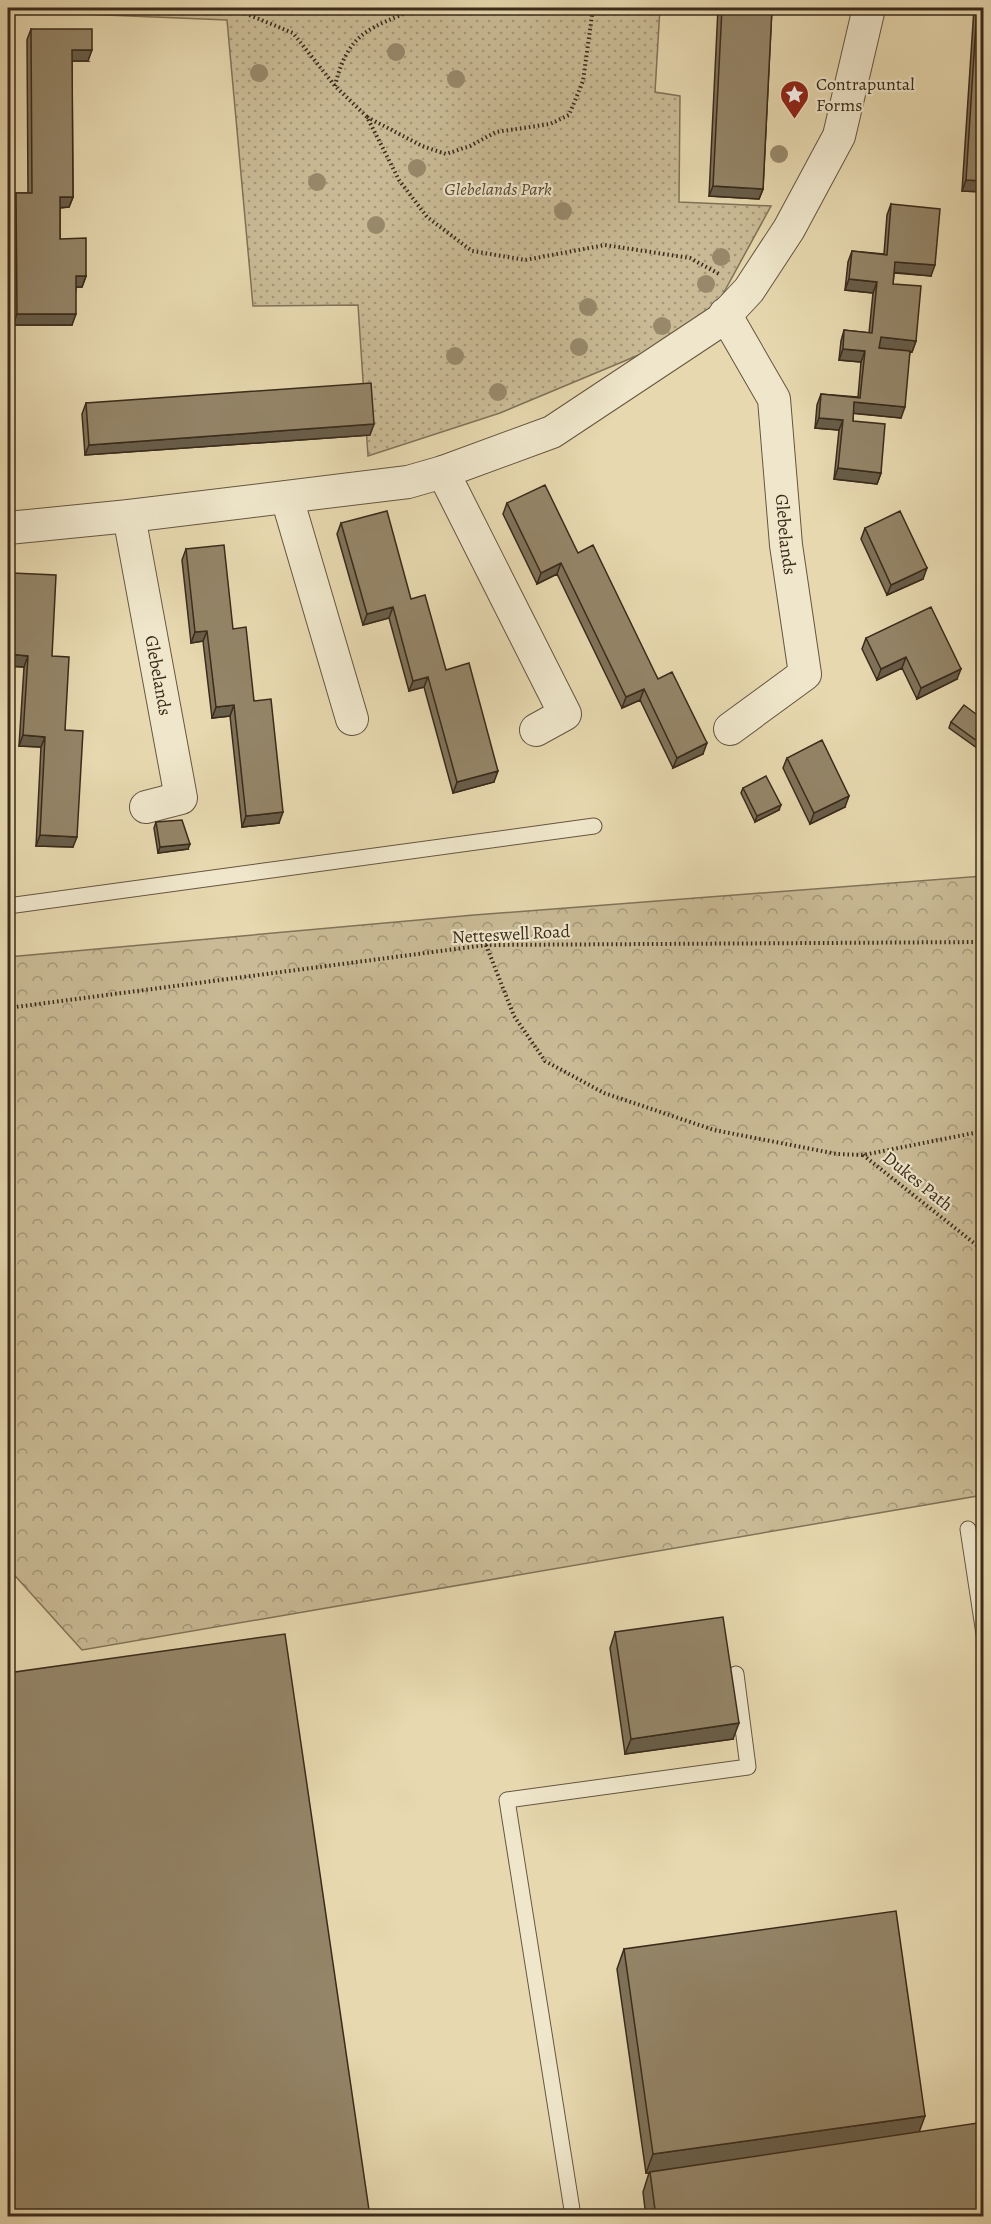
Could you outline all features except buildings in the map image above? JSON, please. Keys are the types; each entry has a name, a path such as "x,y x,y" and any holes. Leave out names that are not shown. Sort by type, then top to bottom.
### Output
{"street":[{"path":"8,528 287,498 408,482 443,472 552,432 721,320 724,314 749,290 789,229 839,136 869,8"},
{"name":"Glebelands","path":"724,314 774,399 786,545 805,674 730,729"},
{"path":"443,472 565,714 536,730"},
{"path":"287,498 352,718"},
{"name":"Glebelands","path":"129,516 181,798 146,807"}],"lane":[{"path":"8,906 594,826"},
{"path":"968,1529 984,1634"},
{"path":"573,2217 507,1800 748,1767 736,1674"}],"path":[{"path":"201,8 237,10 293,33 335,86 367,117 422,146 446,154 470,146 496,132 550,124 569,115 583,81 593,8"},
{"path":"335,86 345,53 361,34 418,8"},
{"path":"367,117 399,180 427,217 472,251 525,260 605,245 690,258 749,290"},
{"name":"Netteswell Road","path":"8,1008 486,945 984,942"},
{"path":"486,945 514,1016 545,1061 604,1093 714,1130 837,1154 863,1155 984,1131"},
{"name":"Dukes Path","path":"863,1155 984,1251"}],"green space":[{"name":"Glebelands Park","path":"8,8 660,8 655,92 680,96 679,202 771,206 711,316 646,352 500,413 368,456 358,305 253,306 227,20 8,11"},
{"path":"983,876 983,1495 82,1650 8,1568 8,957 474,915"}],"place":[{"name":"Contrapuntal Forms","path":"795,120"}]}
